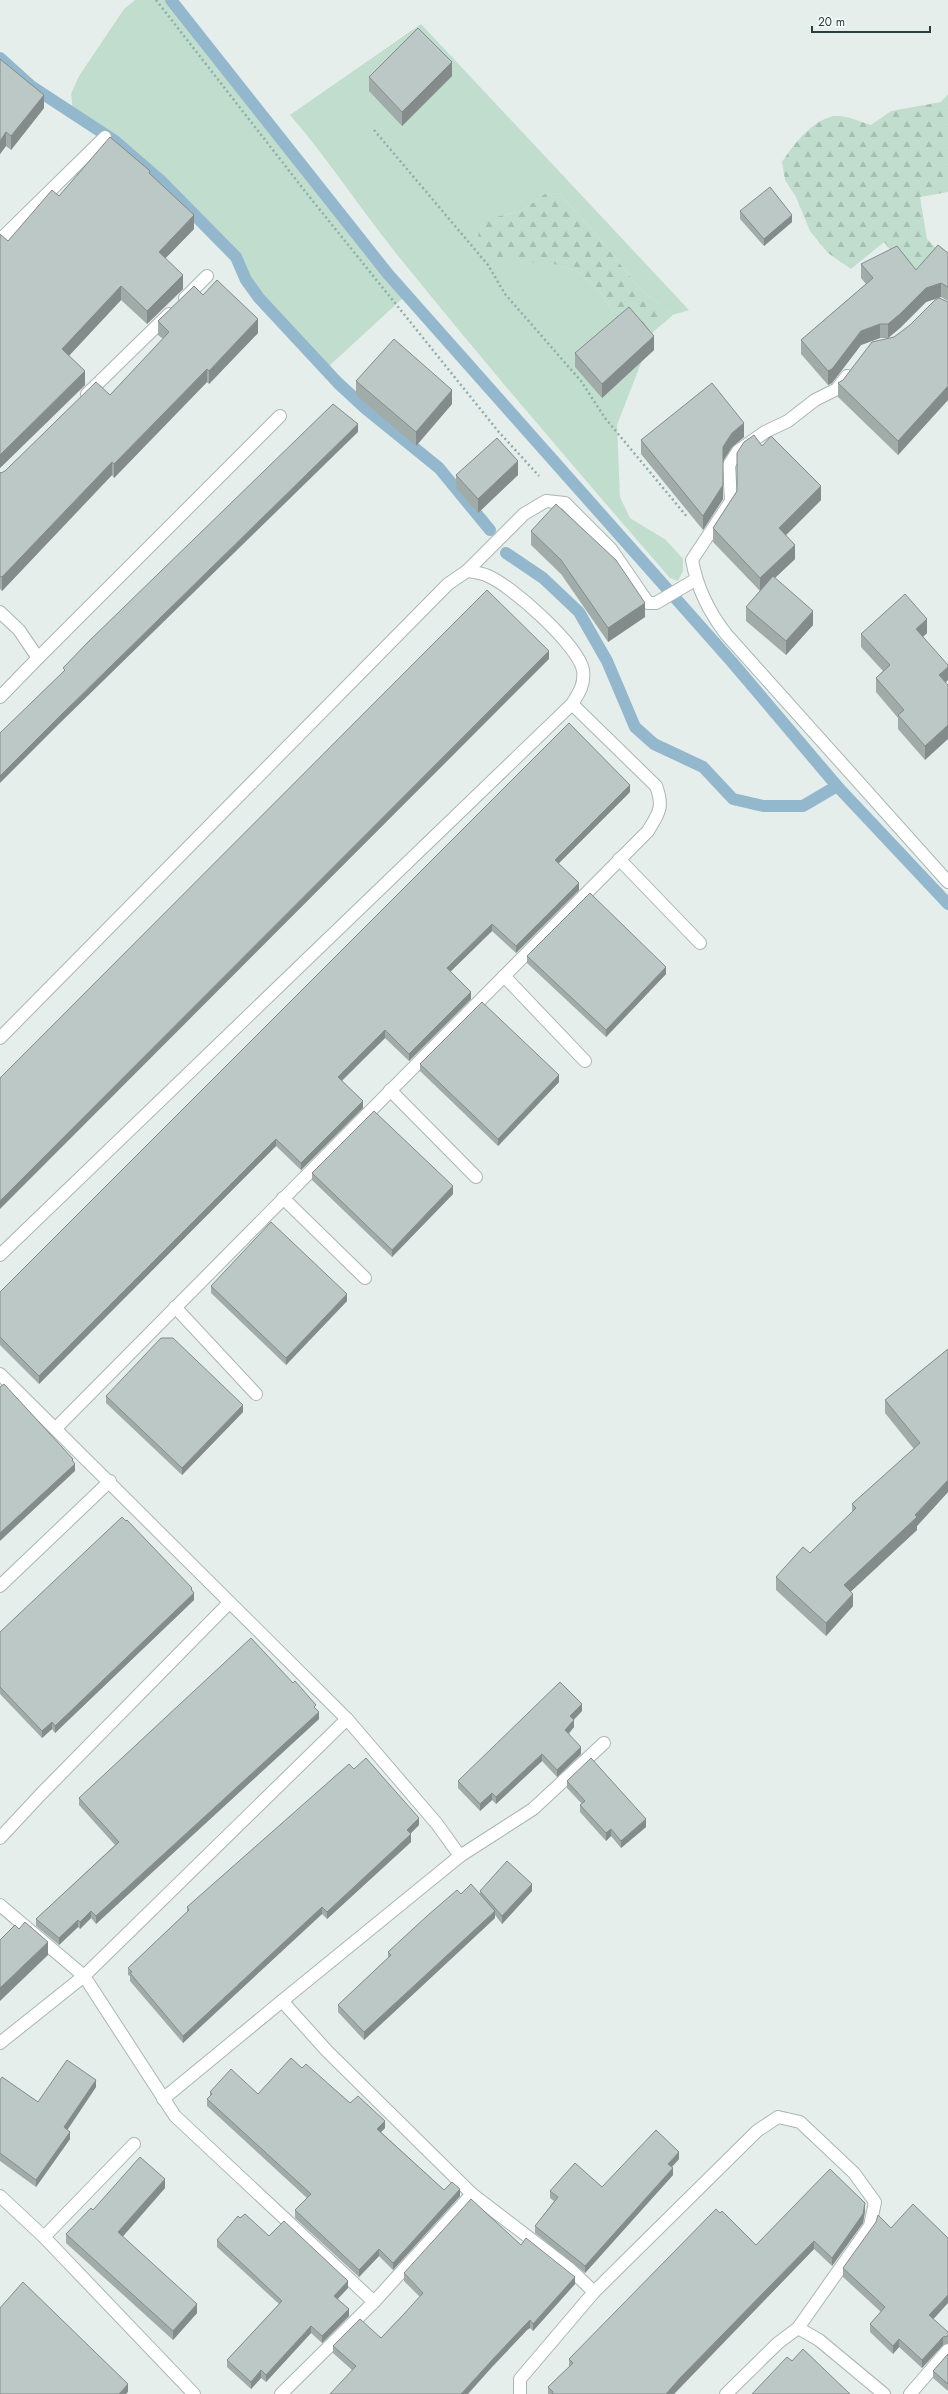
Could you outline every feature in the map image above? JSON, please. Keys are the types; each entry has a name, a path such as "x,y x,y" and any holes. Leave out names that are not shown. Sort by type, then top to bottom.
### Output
{"street":[{"path":"0,240 105,137"},
{"path":"78,402 207,276"},
{"path":"854,367 837,389 814,400 788,421 765,432 738,451 729,465 731,501 705,538 692,560 692,582 713,617 726,634 948,882"},
{"path":"0,697 280,416"},
{"path":"0,1038 448,584 467,570 524,514 546,501 565,503 587,523 611,549 643,598 648,603 656,603 692,582"},
{"path":"0,1255 572,704 583,687 583,669 562,635 512,591 488,576 467,570"},
{"path":"0,612 18,630 38,658"},
{"path":"56,1428 619,859 648,832 659,814 662,800 656,786 572,704"},
{"path":"619,859 700,943"},
{"path":"504,976 585,1061"},
{"path":"390,1090 476,1177"},
{"path":"283,1198 365,1278"},
{"path":"175,1308 256,1394"},
{"path":"0,1374 110,1481 229,1603 347,1719 437,1824 460,1856"},
{"path":"0,1586 110,1481"},
{"path":"0,1838 41,1794 229,1603"},
{"path":"0,2043 84,1976 347,1719"},
{"path":"163,2099 460,1856 533,1809 604,1743"},
{"path":"0,1905 84,1976 175,2116 216,2156 374,2302"},
{"path":"282,2001 327,2051 472,2194 570,2269 594,2292"},
{"path":"519,2393 520,2380 594,2292 757,2131 778,2117 800,2122 854,2173 875,2202 870,2226 798,2328 778,2343 726,2394"},
{"path":"44,2237 134,2144"},
{"path":"281,2394 374,2302 472,2194"},
{"path":"0,2196 44,2237 194,2394"},
{"path":"798,2328 819,2340 884,2394"},
{"path":"910,2394 948,2350"}],"path":[{"path":"156,0 308,195 498,431 537,473 560,503"},
{"path":"374,130 488,265 505,294 581,381 605,418 705,538"}],"green space":[{"path":"135,0 167,0 404,297 328,367 262,296 249,278 238,254 162,177 116,138 73,111 71,94 79,76 124,9"},
{"path":"421,24 689,310 673,315 640,289 605,245 560,194 546,193 522,211 504,215 525,261 551,263 579,272 600,292 612,310 653,332 617,425 620,497 630,518 666,540 683,559 683,571 678,581 670,578 567,459 432,298 290,115"},
{"path":"948,94 948,192 920,197 927,239 941,253 913,278 884,242 851,269 828,253 810,231 796,197 785,180 782,162 798,140 813,126 829,117 846,117 871,125 891,111 941,102"},
{"path":"546,193 560,194 605,245 640,289 673,315 653,332 612,310 600,292 579,272 551,263 492,261 478,244 479,221 522,211"}],"building":[{"path":"418,28 452,62 402,112 369,77"},
{"path":"0,59 44,95 11,136 6,132 0,141"},
{"path":"110,137 150,171 149,173 194,215 159,252 183,275 147,311 121,286 62,349 85,371 0,455 0,234 8,241 52,190 59,196"},
{"path":"770,187 792,215 764,239 740,211"},
{"path":"938,245 948,253 948,287 941,283 926,288 888,324 880,324 861,331 832,369 828,371 801,340 873,278 861,264 897,246 916,270"},
{"path":"217,280 258,319 209,371 207,369 114,464 112,462 2,577 0,576 0,472 5,471 96,382 110,395 169,332 158,321 194,286 203,295"},
{"path":"939,298 948,302 948,386 898,441 838,383 843,380 872,342 894,337 910,325 935,300"},
{"path":"629,307 654,336 602,384 575,353"},
{"path":"394,339 452,390 416,432 356,381"},
{"path":"712,383 744,423 732,433 723,447 723,485 703,516 641,440"},
{"path":"333,404 358,424 0,776 0,733 65,670 63,668 88,642"},
{"path":"754,435 762,446 771,436 821,486 779,528 795,545 760,578 713,528 737,491 737,453 744,442"},
{"path":"497,438 518,461 478,499 456,475"},
{"path":"556,504 616,560 645,603 608,628 561,560 531,531"},
{"path":"773,576 813,611 786,641 746,607"},
{"path":"487,590 549,651 0,1201 0,1078"},
{"path":"905,594 927,619 916,629 948,665 948,667 939,675 948,685 948,725 925,746 898,715 904,710 876,678 890,665 861,634"},
{"path":"569,723 630,785 555,860 579,883 516,946 492,924 447,968 471,992 409,1054 385,1030 338,1077 363,1101 301,1163 276,1139 39,1376 0,1337 0,1292"},
{"path":"590,893 666,967 606,1030 527,956"},
{"path":"482,1002 559,1075 498,1139 420,1064"},
{"path":"374,1111 453,1186 392,1250 312,1173"},
{"path":"271,1222 347,1294 286,1358 211,1286"},
{"path":"161,1338 173,1338 243,1405 182,1468 106,1396"},
{"path":"948,1349 948,1480 915,1515 917,1517 844,1585 853,1594 826,1623 776,1577 803,1547 810,1553 856,1508 852,1504 920,1443 885,1400"},
{"path":"4,1384 73,1459 72,1460 75,1464 0,1533 0,1387"},
{"path":"122,1517 126,1521 127,1520 192,1588 191,1589 194,1593 55,1726 52,1722 42,1731 0,1687 0,1632"},
{"path":"251,1638 293,1683 295,1681 316,1705 314,1707 319,1712 96,1916 91,1911 80,1922 78,1920 59,1938 36,1919 119,1842 79,1798"},
{"path":"560,1682 582,1704 570,1716 574,1720 565,1730 581,1747 557,1770 542,1754 496,1797 492,1793 480,1804 458,1781"},
{"path":"366,1758 419,1818 407,1830 411,1834 327,1912 322,1907 183,2036 130,1973 132,1972 128,1968 189,1910 187,1907 349,1764 354,1769"},
{"path":"591,1758 646,1819 621,1841 611,1829 606,1833 580,1805 585,1801 567,1781"},
{"path":"507,1861 532,1884 502,1916 480,1891"},
{"path":"471,1884 495,1911 364,2032 338,2005 391,1955 388,1952 427,1916 457,1890 461,1894"},
{"path":"25,1922 48,1942 0,1988 0,1940 15,1925 19,1929"},
{"path":"291,2058 302,2068 306,2064 350,2103 358,2096 385,2121 377,2129 444,2190 452,2182 460,2189 393,2263 379,2249 359,2270 295,2210 311,2194 207,2099 212,2094 210,2092 231,2069 258,2094"},
{"path":"67,2060 96,2080 64,2127 70,2132 36,2180 0,2153 0,2080 2,2077 38,2102"},
{"path":"656,2130 679,2152 668,2164 673,2168 585,2266 535,2226 558,2197 550,2191 575,2163 602,2187"},
{"path":"140,2157 165,2179 118,2232 197,2304 173,2331 66,2234 91,2208 93,2210"},
{"path":"830,2169 865,2203 863,2214 832,2258 814,2241 666,2394 552,2394 553,2392 548,2387 573,2363 569,2359 716,2209 720,2213 722,2211 756,2245"},
{"path":"471,2199 521,2245 526,2238 575,2277 533,2324 530,2320 461,2394 330,2394 356,2366 333,2346 360,2319 381,2338 403,2315 423,2293 404,2273"},
{"path":"913,2204 948,2238 948,2295 929,2315 948,2332 948,2336 943,2337 922,2360 899,2339 893,2346 870,2324 885,2307 843,2268 876,2222 878,2215 891,2228"},
{"path":"245,2214 269,2236 284,2221 348,2281 334,2296 349,2309 322,2336 311,2326 266,2375 261,2370 251,2382 227,2360 282,2301 217,2240 238,2216 240,2218"},
{"path":"23,2282 128,2384 119,2394 0,2394 0,2308"},
{"path":"803,2349 850,2394 752,2394 787,2357 792,2361"},
{"path":"948,2354 948,2384 933,2371"}],"waterway":[{"path":"171,0 388,274 732,662 837,786 948,904"},
{"path":"0,58 31,86 115,141 160,180 236,257 246,280 259,298 338,383 365,408 439,468 490,530"},
{"path":"506,553 543,578 579,612 607,661 635,727 654,744 703,767 733,799 763,806 803,806 837,786"}]}
